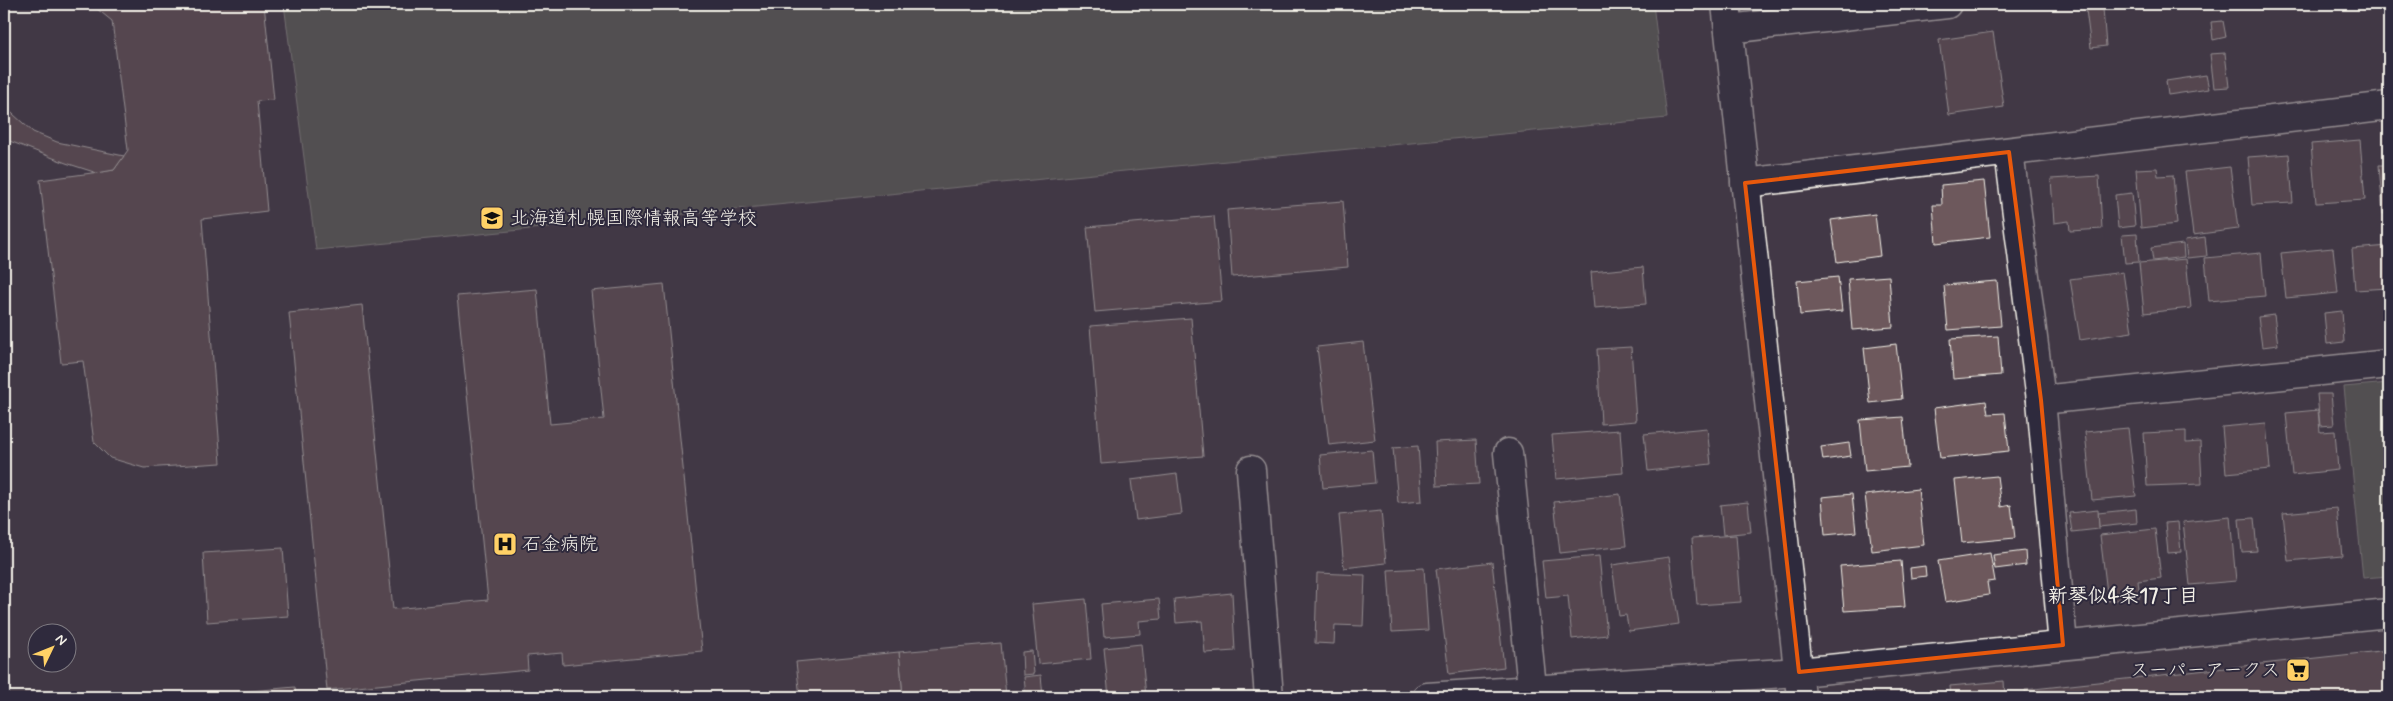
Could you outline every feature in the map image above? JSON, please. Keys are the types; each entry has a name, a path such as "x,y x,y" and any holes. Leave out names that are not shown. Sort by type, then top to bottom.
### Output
{"street":[{"path":"1800,685 1727,16 1947,4"},
{"path":"1744,183 2389,106"},
{"path":"2009,152 2041,400 2063,645"},
{"path":"2041,400 2389,364"},
{"path":"1508,453 1533,694"},
{"path":"1251,470 1269,697"},
{"path":"1427,697 1800,685 2063,645 2389,613"}],"highlighted area":[{"path":"2009,152 2041,400 2063,645 1799,672 1745,183"}],"green space":[{"path":"284,4 1653,4 1667,118 316,250"},
{"path":"2389,383 2389,576 2363,578 2344,387"}],"building":[{"path":"91,4 264,4 274,100 257,101 267,211 202,219 221,463 144,468 110,458 94,442 83,361 61,363 40,180 114,170 128,150 112,21"},
{"path":"2159,4 2182,4 2182,7 2160,10"},
{"path":"2103,9 2106,46 2091,48 2086,10"},
{"path":"2223,21 2226,37 2213,40 2211,22"},
{"path":"1993,32 2004,107 1949,115 1939,40"},
{"path":"2225,53 2229,87 2214,88 2210,54"},
{"path":"2206,75 2209,89 2168,95 2166,81"},
{"path":"4,106 33,132 57,142 124,156 114,170 97,173 7,140 4,138"},
{"path":"2360,140 2365,200 2316,203 2311,144"},
{"path":"2289,154 2293,203 2252,205 2248,157"},
{"path":"2379,165 2389,165 2389,213 2383,214"},
{"path":"2230,167 2238,229 2193,235 2185,172"},
{"path":"2157,168 2158,176 2173,175 2177,224 2141,228 2136,169"},
{"path":"2099,176 2102,229 2070,231 2069,221 2054,223 2051,179"},
{"path":"1984,181 1990,237 1936,243 1933,205 1942,205 1941,185"},
{"path":"2132,193 2135,226 2118,228 2115,195"},
{"path":"1343,201 1348,267 1232,277 1227,210"},
{"path":"1875,214 1880,256 1837,262 1831,220"},
{"path":"1214,216 1222,301 1095,312 1087,227"},
{"path":"2137,234 2139,262 2125,263 2122,235"},
{"path":"2205,237 2207,256 2187,258 2185,240"},
{"path":"2183,244 2184,257 2153,261 2151,248"},
{"path":"2389,246 2389,288 2355,290 2352,249"},
{"path":"2333,248 2338,293 2286,298 2281,253"},
{"path":"2261,253 2265,296 2209,301 2205,258"},
{"path":"2186,259 2191,308 2144,313 2139,263"},
{"path":"1643,267 1646,304 1594,308 1591,272"},
{"path":"2123,272 2132,332 2080,340 2070,279"},
{"path":"1889,276 1893,327 1852,330 1848,279"},
{"path":"1838,277 1842,311 1800,315 1797,281"},
{"path":"1997,281 2001,326 1948,330 1944,285"},
{"path":"664,284 702,651 563,665 562,653 527,656 528,670 327,690 289,313 362,305 393,609 488,600 457,296 537,289 550,424 604,419 591,291"},
{"path":"2342,311 2344,342 2327,344 2324,313"},
{"path":"2274,315 2278,345 2262,347 2258,317"},
{"path":"1191,318 1203,456 1101,464 1090,326"},
{"path":"1998,336 2001,375 1953,379 1950,339"},
{"path":"1363,342 1375,440 1329,445 1317,347"},
{"path":"1896,344 1902,399 1870,403 1864,348"},
{"path":"1631,347 1636,421 1601,424 1597,349"},
{"path":"2317,394 2331,394 2334,425 2320,426"},
{"path":"1986,401 1988,414 2005,413 2009,451 1940,458 1934,408"},
{"path":"2318,410 2320,432 2335,431 2338,470 2292,475 2286,413"},
{"path":"1903,417 1908,467 1865,471 1860,420"},
{"path":"2266,423 2270,469 2226,473 2222,427"},
{"path":"1707,428 1711,464 1648,471 1644,434"},
{"path":"2128,428 2136,496 2092,500 2085,432"},
{"path":"1620,430 1623,473 1556,479 1552,435"},
{"path":"2186,431 2186,443 2200,442 2202,484 2147,486 2144,433"},
{"path":"1476,440 1479,484 1437,486 1435,442"},
{"path":"1849,443 1851,456 1823,460 1821,447"},
{"path":"1418,446 1422,501 1398,503 1393,448"},
{"path":"1372,450 1375,483 1323,488 1320,455"},
{"path":"1177,474 1182,514 1136,520 1131,480"},
{"path":"1997,476 2001,507 2011,505 2015,538 1962,543 1955,480"},
{"path":"1918,489 1924,545 1872,551 1865,495"},
{"path":"1620,494 1626,546 1560,553 1554,502"},
{"path":"1852,494 1856,532 1825,535 1822,497"},
{"path":"1748,502 1751,532 1723,535 1720,505"},
{"path":"2337,508 2342,556 2288,561 2283,513"},
{"path":"2136,509 2137,523 2099,527 2098,513"},
{"path":"2098,510 2099,529 2072,532 2069,513"},
{"path":"1381,511 1386,563 1344,568 1339,515"},
{"path":"2230,517 2236,581 2190,585 2183,522"},
{"path":"2254,518 2257,551 2242,552 2239,519"},
{"path":"2178,522 2181,552 2168,553 2165,523"},
{"path":"2155,529 2161,578 2138,581 2140,597 2108,601 2100,535"},
{"path":"1736,535 1741,602 1697,605 1692,538"},
{"path":"283,548 288,616 207,622 203,553"},
{"path":"2025,551 2026,565 1995,569 1993,555"},
{"path":"1990,553 1995,581 1987,582 1989,595 1945,602 1938,561"},
{"path":"1599,556 1607,635 1572,639 1568,596 1546,598 1542,561"},
{"path":"1669,557 1679,624 1629,631 1626,615 1619,616 1612,565"},
{"path":"1901,561 1905,607 1844,611 1840,566"},
{"path":"1492,562 1504,667 1449,674 1436,569"},
{"path":"1925,566 1926,576 1911,578 1910,568"},
{"path":"1424,568 1428,630 1392,632 1388,570"},
{"path":"1317,573 1365,575 1363,626 1335,625 1334,644 1315,643"},
{"path":"1232,593 1235,651 1205,653 1202,621 1176,623 1174,599"},
{"path":"1086,599 1091,659 1038,664 1032,604"},
{"path":"1159,599 1161,619 1139,621 1140,634 1104,637 1101,604"},
{"path":"1001,643 1006,696 903,697 899,652"},
{"path":"1141,644 1146,697 1109,697 1104,648"},
{"name":"スーパーアークス","path":"2389,650 2389,697 2026,697 2025,690"},
{"path":"1032,651 1034,674 1023,675 1022,652"},
{"path":"899,652 903,697 800,697 796,662"},
{"path":"1041,675 1043,697 1026,697 1024,677"},
{"path":"2004,681 2005,697 1951,697 1950,686"},
{"path":"295,687 296,697 184,697"},
{"path":"1756,692 1756,697 1711,697 1711,693"}],"place":[{"name":"北海道札幌国際情報高等学校","path":"492,218"},
{"name":"石金病院","path":"505,544"},
{"name":"スーパーアークス","path":"2298,670"}],"district":[{"name":"新琴似4条17丁目","path":"2123,596"}]}
